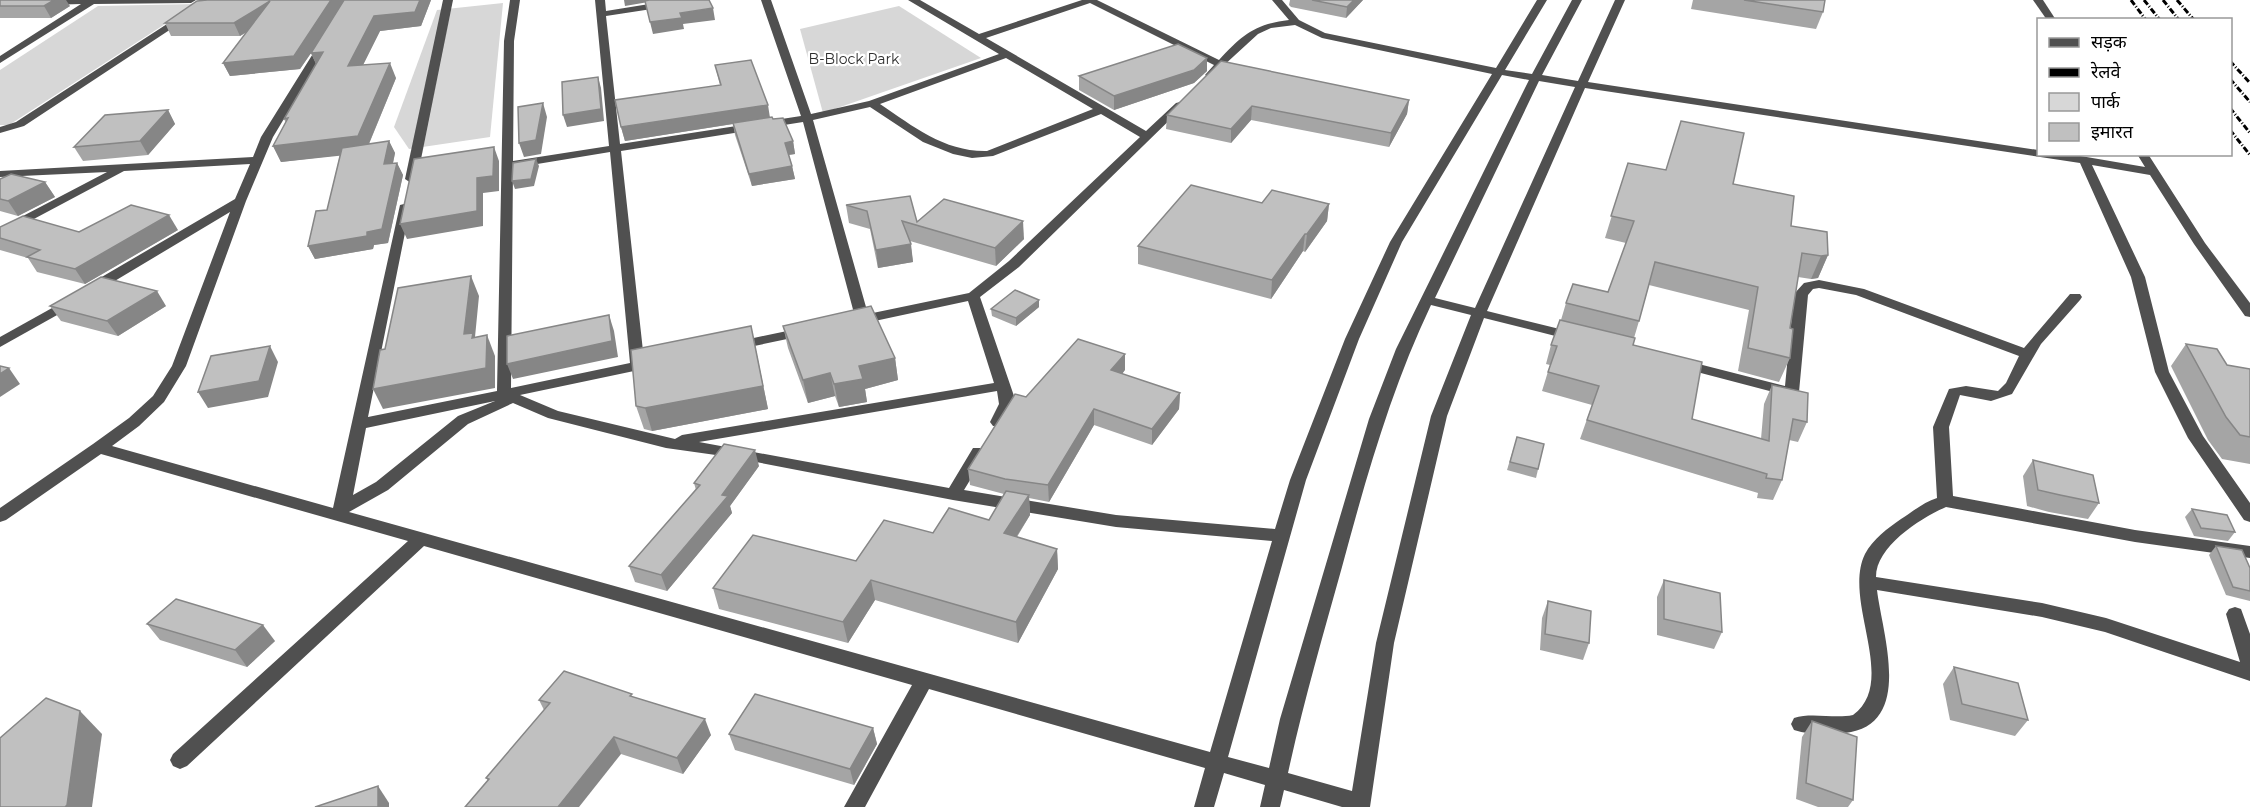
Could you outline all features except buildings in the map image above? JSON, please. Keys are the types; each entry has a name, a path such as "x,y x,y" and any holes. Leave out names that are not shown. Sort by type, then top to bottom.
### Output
{"street":[{"path":"42,2 191,0"},
{"path":"0,130 20,124 210,0"},
{"path":"341,512 448,0"},
{"path":"508,396 509,41 515,0"},
{"path":"600,0 637,366"},
{"path":"602,14 691,0"},
{"path":"766,0 807,118 862,319"},
{"path":"913,0 1147,136"},
{"path":"977,38 1090,0 1221,65"},
{"path":"1277,0 1296,22 1322,35 1499,72 2037,153"},
{"path":"1204,807 1299,480 1352,339 1396,242 1542,0"},
{"path":"1270,807 1290,719 1377,419 1403,349 1535,78 1577,0"},
{"path":"99,448 341,512 421,539 1276,779 1360,805 1385,643 1439,416 1479,312 1620,0"},
{"path":"2038,0 2051,18"},
{"path":"0,60 91,2"},
{"path":"840,324 973,296 1014,264 1221,65 1242,42 1256,31 1266,27 1296,22"},
{"path":"0,516 134,423 159,399 179,366 240,201 267,137 333,29"},
{"path":"507,165 807,118 872,103 1006,56"},
{"path":"872,103 936,145 959,154 973,156 989,154 1101,110"},
{"path":"2059,156 2153,172"},
{"path":"2143,156 2200,244 2250,313"},
{"path":"0,174 257,160"},
{"path":"2084,160 2138,277 2162,372 2196,438 2250,516"},
{"path":"0,233 124,167"},
{"path":"0,343 240,201"},
{"path":"1665,359 1792,392 1802,294 1809,286 1819,284 1858,292 2027,354"},
{"path":"953,494 1008,405 973,296"},
{"path":"1946,501 1941,427 1954,392 1960,390 1991,396 2003,394 2011,387 2027,354 2046,327 2075,297"},
{"path":"1427,300 1584,339"},
{"path":"727,347 817,329"},
{"path":"359,424 508,396 671,359"},
{"path":"666,443 1002,387"},
{"path":"508,396 553,415 666,443 730,452 953,494 1116,521 1282,536"},
{"path":"341,512 382,486 463,420 508,396"},
{"path":"1801,724 1833,726 1858,723 1875,707 1881,686 1868,582 1872,556 1887,538 1937,504 1946,501 2134,536 2250,552"},
{"path":"180,760 421,539"},
{"path":"1868,582 2042,610 2106,625 2250,673"},
{"path":"2235,614 2250,665"},
{"path":"854,807 924,681"}],"green space":[{"path":"503,3 490,137 409,149 394,127 437,10"},
{"path":"196,4 9,125 0,125 0,70 98,6"},
{"name":"B-Block Park","path":"899,6 981,58 823,113 800,29"}],"railway":[{"path":"2131,0 2144,18"},
{"path":"2144,0 2158,18"},
{"path":"2163,0 2177,18"},
{"path":"2177,0 2192,18"},
{"path":"2232,63 2250,83"},
{"path":"2232,81 2250,102"},
{"path":"2232,110 2250,133"},
{"path":"2232,132 2250,155"}]}
